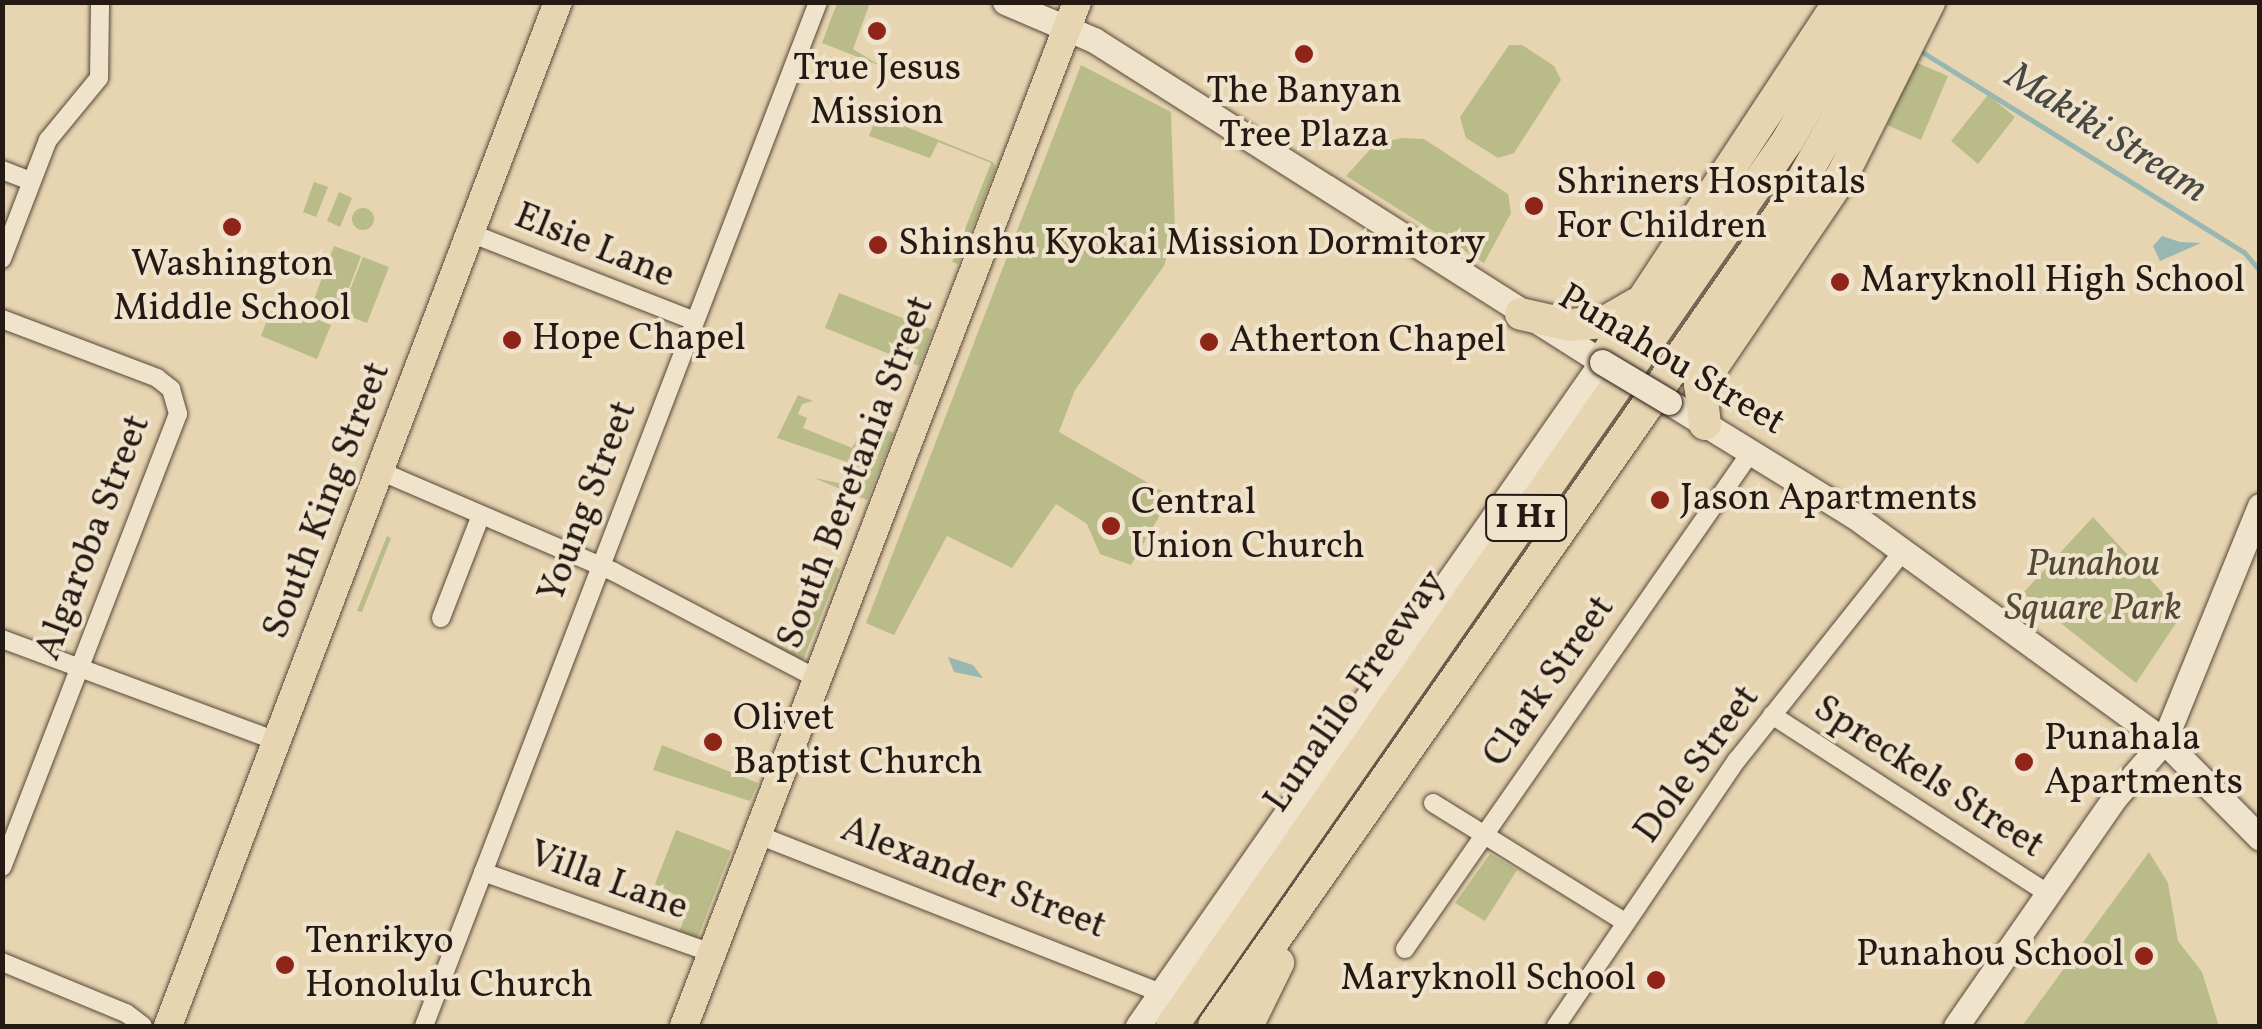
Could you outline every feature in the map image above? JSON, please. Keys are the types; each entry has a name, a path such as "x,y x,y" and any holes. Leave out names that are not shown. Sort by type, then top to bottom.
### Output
{"highway":[{"path":"1602,362 1636,304 1839,2"},
{"name":"Lunalilo Freeway","path":"1172,1026 1788,140 1868,2"},
{"name":"Lunalilo Freeway","path":"1214,1026 1794,196 1902,2"},
{"path":"1705,424 1700,385 1842,176 1929,2"},
{"path":"1521,314 1570,325 1605,322 1636,304"},
{"path":"1249,1025 1344,842"}],"main road":[{"name":"South King Street","path":"168,1026 558,2"},
{"name":"Punahou Street","path":"1005,2 1072,15 1521,314 1904,550 2164,741 2260,838"},
{"name":"South Beretania Street","path":"684,1026 1072,15"},
{"path":"1138,1026 1602,362"},
{"path":"1956,1026 2164,741 2258,513"}],"street":[{"path":"2,260 48,140 99,78 100,2"},
{"name":"Young Street","path":"424,1026 818,2"},
{"path":"2,170 31,181"},
{"name":"Elsie Lane","path":"470,233 694,321"},
{"name":"Algaroba Street","path":"2,319 157,378 176,400 174,427 2,867"},
{"name":"Clark Street","path":"1405,949 1750,452"},
{"path":"380,471 599,565 818,679"},
{"path":"441,618 481,515"},
{"name":"Dole Street","path":"1556,1026 1772,715 1904,550"},
{"path":"2,640 277,741"},
{"name":"Spreckels Street","path":"1772,715 2050,894"},
{"path":"1434,804 1625,922"},
{"name":"Alexander Street","path":"758,834 1161,993"},
{"name":"Villa Lane","path":"483,872 712,953"},
{"path":"2,962 126,1013 143,1026"}],"green space":[{"path":"837,3 870,3 853,49 881,66 822,43"},
{"path":"1509,45 1522,45 1554,66 1561,80 1514,153 1498,158 1466,138 1460,117"},
{"path":"1915,62 1948,76 1921,140 1887,125"},
{"path":"1081,65 1171,112 1175,230 1164,266 1075,390 1059,432 1171,496 1131,565 1100,554 1087,524 1056,504 1012,568 947,536 894,635 866,623"},
{"path":"1988,95 2015,117 1978,164 1951,141"},
{"path":"877,115 993,162 996,167 958,264 952,262 991,163 938,142 930,158 869,136"},
{"path":"1424,139 1508,194 1511,213 1484,263 1346,176 1376,143"},
{"path":"314,182 328,187 316,217 303,212"},
{"path":"339,192 352,198 340,227 327,221"},
{"path":"363,208 371,211 371,227 363,230 355,227 352,219 355,211"},
{"path":"334,246 361,256 340,312 313,302"},
{"path":"363,257 389,267 367,323 341,313"},
{"path":"839,293 933,330 919,366 825,328"},
{"path":"274,302 331,325 317,359 261,336"},
{"path":"798,395 813,401 802,404 798,414 807,418 803,428 852,448 867,422 894,433 867,500 814,478 849,485 855,469 847,462 777,438"},
{"name":"Punahou Square Park","path":"2093,517 2182,614 2136,683 2023,593"},
{"path":"387,536 391,538 362,612 357,611"},
{"path":"829,564 840,569 803,660 720,617 791,651"},
{"path":"662,745 758,783 750,801 653,770"},
{"path":"676,830 731,851 696,942 678,935 690,903 655,884"},
{"path":"2149,852 2168,883 2178,941 2202,972 2219,1026 2022,1026"},
{"path":"1490,854 1517,870 1485,921 1455,903"}],"water":[{"path":"2162,236 2201,243 2160,261 2153,246"},
{"path":"948,657 973,665 983,678 954,672"}],"waterway":[{"name":"Makiki Stream","path":"1919,50 2244,252 2260,271"}],"place":[{"name":"True Jesus Mission","path":"877,31"},
{"name":"The Banyan Tree Plaza","path":"1304,54"},
{"name":"Shriners Hospitals For Children","path":"1534,206"},
{"name":"Washington Middle School","path":"232,227"},
{"name":"Shinshu Kyokai Mission Dormitory","path":"878,245"},
{"name":"Maryknoll High School","path":"1840,282"},
{"name":"Hope Chapel","path":"512,340"},
{"name":"Atherton Chapel","path":"1209,342"},
{"name":"Jason Apartments","path":"1660,500"},
{"name":"Central Union Church","path":"1111,526"},
{"name":"Olivet Baptist Church","path":"713,742"},
{"name":"Punahala Apartments","path":"2024,762"},
{"name":"Punahou School","path":"2144,956"},
{"name":"Tenrikyo Honolulu Church","path":"285,965"},
{"name":"Maryknoll School","path":"1656,980"}]}
